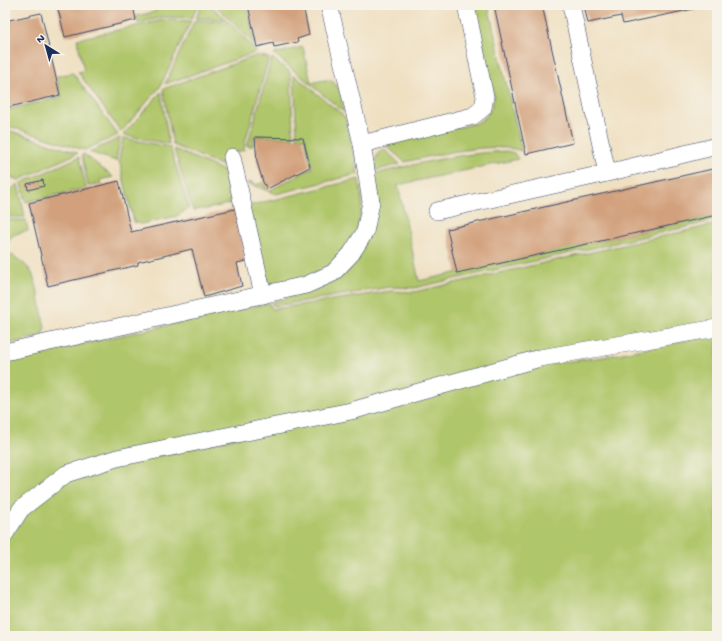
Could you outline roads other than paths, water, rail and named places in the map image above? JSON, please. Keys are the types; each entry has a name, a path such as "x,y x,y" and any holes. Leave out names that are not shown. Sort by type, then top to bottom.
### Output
{"lane":[{"path":"5,352 306,285 333,273 351,254 365,232 371,202 362,144 329,5"},
{"path":"362,144 473,116 483,108 485,97 466,5"},
{"path":"571,5 607,173"},
{"path":"437,211 607,173 717,146"},
{"path":"232,157 263,295"},
{"path":"5,534 21,509 66,474 117,458 351,411 540,358 717,328"}]}
